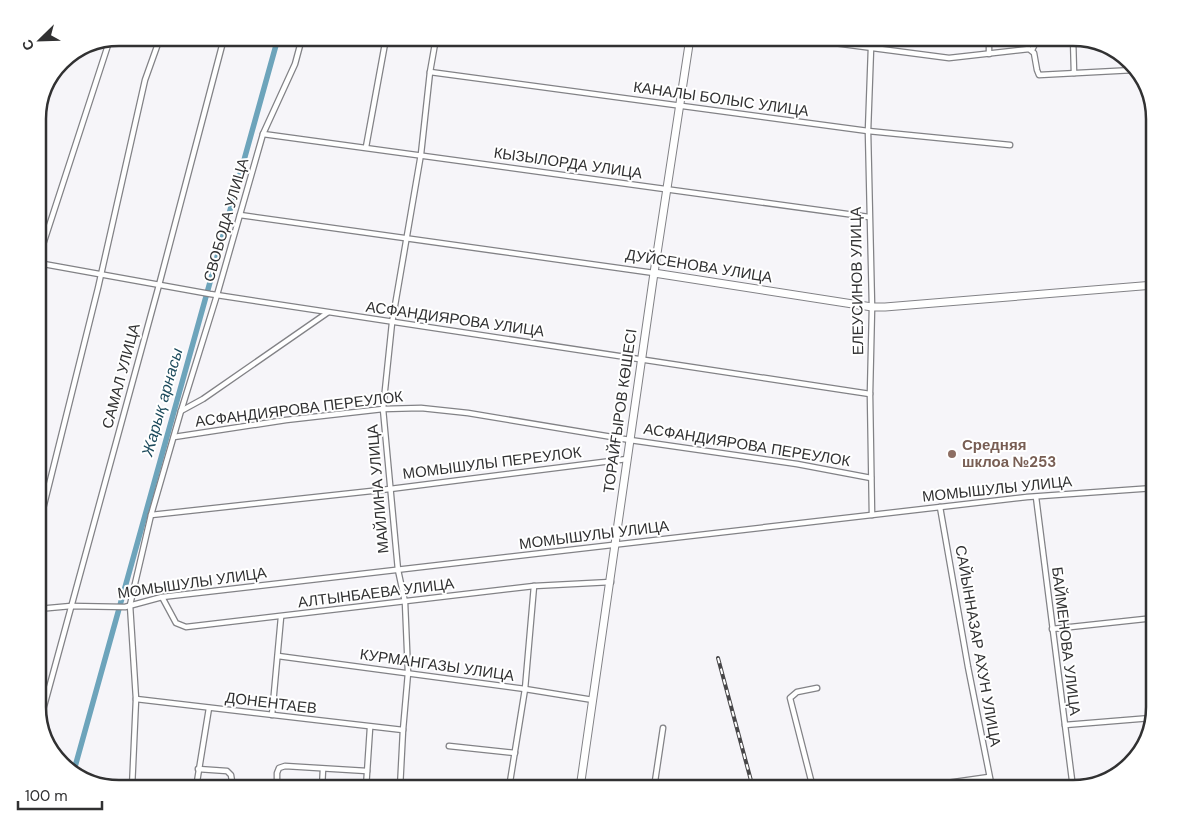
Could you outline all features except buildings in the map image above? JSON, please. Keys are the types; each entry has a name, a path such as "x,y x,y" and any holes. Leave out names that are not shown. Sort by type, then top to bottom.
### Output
{"street":[{"path":"46,496 145,80 157,46"},
{"name":"САМАЛ УЛИЦА","path":"46,699 222,46"},
{"name":"СВОБОДА УЛИЦА","path":"132,780 136,699 127,606 151,515 263,134 295,64 300,46"},
{"path":"366,147 385,46"},
{"name":"МАЙЛИНА УЛИЦА","path":"400,780 408,674 405,602 398,570 383,409 392,323 421,154 435,46"},
{"name":"ТОРАЙҒЫРОВ КӨШЕСІ","path":"581,780 689,46"},
{"path":"856,46 949,58 1032,50"},
{"path":"989,46 989,54"},
{"path":"1032,50 1034,46"},
{"path":"1073,46 1074,73"},
{"path":"46,237 107,48"},
{"name":"ЕЛЕУСИНОВ УЛИЦА","path":"871,48 868,131 872,307 870,394 872,515"},
{"path":"1032,50 1040,75 1127,70"},
{"name":"КАНАЛЫ БОЛЫС УЛИЦА","path":"430,72 868,131 1010,145"},
{"name":"КЫЗЫЛОРДА УЛИЦА","path":"263,134 421,154 869,217"},
{"name":"ДУЙСЕНОВА УЛИЦА","path":"240,216 654,273 872,307 1146,286"},
{"name":"АСФАНДИЯРОВА УЛИЦА","path":"46,264 166,287 327,313 642,358 870,394"},
{"path":"181,411 204,399 327,313"},
{"name":"АСФАНДИЯРОВА ПЕРЕУЛОК","path":"174,437 383,409 421,408 468,413 630,440 798,464 871,478"},
{"name":"МОМЫШУЛЫ ПЕРЕУЛОК","path":"151,515 390,489 627,459"},
{"name":"МОМЫШУЛЫ УЛИЦА","path":"46,608 71,606 127,606 162,597 940,507 1036,496 1146,489"},
{"name":"БАЙМЕНОВА УЛИЦА","path":"1036,496 1072,780"},
{"name":"САЙЫННАЗАР АХУН УЛИЦА","path":"940,507 990,780"},
{"name":"АЛТЫНБАЕВА УЛИЦА","path":"162,597 176,623 186,627 534,586 611,582"},
{"path":"510,780 525,689 534,586"},
{"path":"272,715 281,617"},
{"path":"1052,629 1146,619"},
{"name":"КУРМАНГАЗЫ УЛИЦА","path":"278,656 525,689 592,700"},
{"path":"811,780 790,698 798,692 817,688"},
{"name":"ДОНЕНТАЕВ","path":"136,699 370,728 403,730"},
{"path":"197,780 209,708"},
{"path":"1064,726 1144,719"},
{"path":"366,780 370,728"},
{"path":"655,780 663,728"},
{"path":"449,746 515,753"},
{"path":"277,780 277,773 280,768 285,766 367,771"},
{"path":"198,769 227,771 232,775 232,780"},
{"path":"323,780 324,769"},
{"path":"968,780 989,777"}],"waterway":[{"name":"Жарық арнасы","path":"76,764 276,46"}],"railway":[{"path":"718,658 751,780"}],"place":[{"name":"Средняя шклоа №253","path":"952,454"}]}
